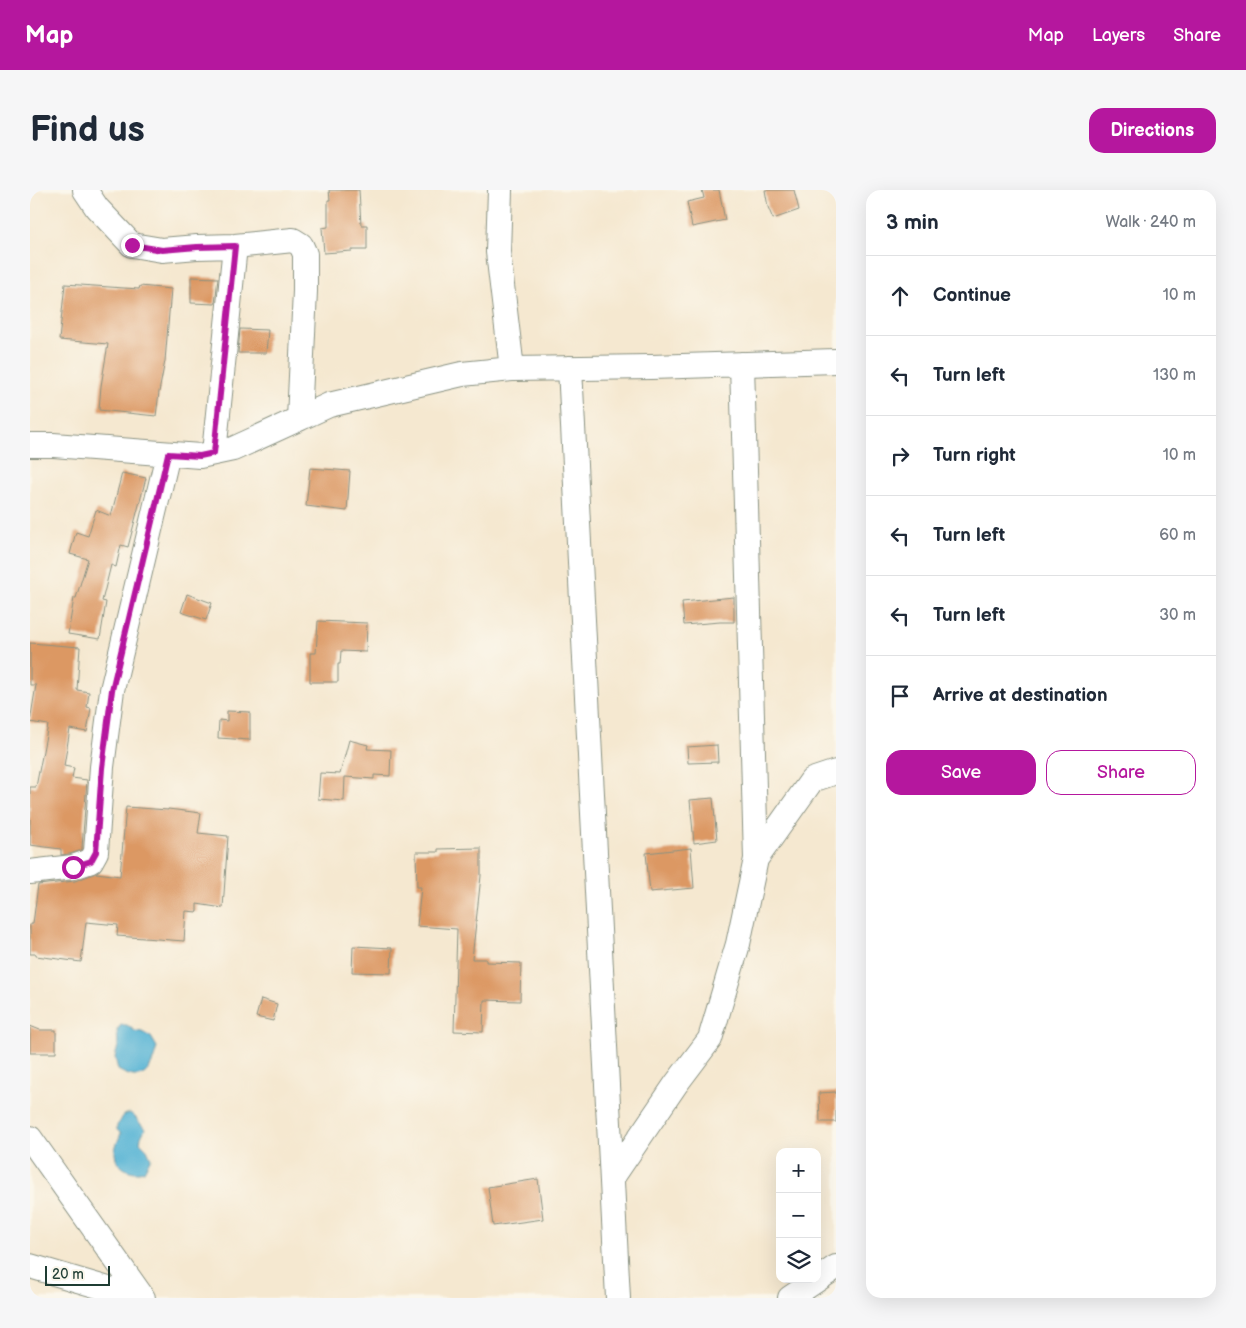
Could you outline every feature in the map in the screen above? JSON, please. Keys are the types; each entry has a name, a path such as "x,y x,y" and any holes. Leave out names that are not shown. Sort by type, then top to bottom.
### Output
{"street":[{"path":"85,190 97,208 132,245 162,250 235,246 294,240 301,245 306,254 299,419"},
{"path":"500,190 498,252 512,369"},
{"path":"214,453 235,246"},
{"path":"30,445 54,445 200,456 233,449 330,405 462,374 512,369 836,361"},
{"path":"612,1178 710,1038 738,944 756,860 742,364"},
{"path":"570,368 618,1298"},
{"path":"30,872 73,867 91,861 96,852 102,768 112,690 168,454"},
{"path":"756,860 812,780 836,772"},
{"path":"30,1138 143,1298"},
{"path":"30,1266 139,1298"},
{"path":"790,1298 836,1267"}],"water":[{"path":"121,1025 127,1025 135,1031 142,1032 151,1037 157,1047 149,1069 140,1076 134,1076 118,1070 115,1057 118,1046 117,1030"},
{"path":"130,1113 145,1129 140,1142 147,1149 151,1158 144,1171 139,1172 129,1171 121,1166 115,1152 121,1133 117,1130 117,1125 123,1116"}],"building":[{"path":"329,190 359,190 361,225 367,225 367,250 324,253 322,228 328,227"},
{"path":"702,190 719,190 725,220 692,227 687,202 704,198"},
{"path":"765,190 794,190 799,210 773,219 768,207"},
{"path":"191,277 218,278 215,304 191,303"},
{"path":"65,284 139,289 140,286 171,289 165,361 156,416 99,410 108,344 59,340"},
{"path":"240,329 268,330 266,353 238,353"},
{"path":"310,468 350,471 347,511 306,506"},
{"path":"122,473 146,478 128,547 121,545 116,567 111,565 102,601 106,602 100,639 68,634 74,598 76,598 88,559 70,554 76,532 88,536 96,510 111,516"},
{"path":"187,594 212,603 206,620 181,612"},
{"path":"734,597 734,622 684,625 682,602"},
{"path":"318,621 367,623 366,652 341,651 340,664 338,664 338,682 310,682 310,653 316,653"},
{"path":"30,643 80,647 77,690 89,692 87,707 91,708 87,732 70,729 64,766 74,768 72,778 87,780 82,850 70,854 61,855 61,849 30,845 30,787 36,787 48,725 30,722 36,685 30,685"},
{"path":"227,711 250,712 250,740 218,738 219,720 227,721"},
{"path":"349,740 368,745 367,749 391,750 390,776 374,775 374,779 345,777 344,801 318,799 320,773 340,774"},
{"path":"717,745 718,762 688,763 687,747"},
{"path":"713,798 717,840 694,843 690,800"},
{"path":"126,807 201,813 198,833 228,836 223,908 197,904 197,912 186,911 184,941 117,936 118,925 86,922 81,962 30,954 30,924 33,924 38,885 75,881 96,873 120,876"},
{"path":"481,848 481,876 472,959 486,959 486,962 521,963 520,1001 484,1000 483,1032 454,1031 457,929 417,926 421,887 417,887 416,852 438,852 438,849"},
{"path":"691,848 694,888 650,892 646,853"},
{"path":"353,946 392,948 391,973 352,972"},
{"path":"261,999 277,1004 273,1021 256,1017"},
{"path":"30,1026 40,1030 56,1030 56,1053 30,1053"},
{"path":"836,1092 836,1122 820,1122 819,1093"},
{"path":"538,1179 543,1219 493,1226 488,1187"}],"route":[{"path":"73,867 91,861 96,852 102,768 112,690 168,454 200,456 214,453 235,246 162,250 132,245"}]}
